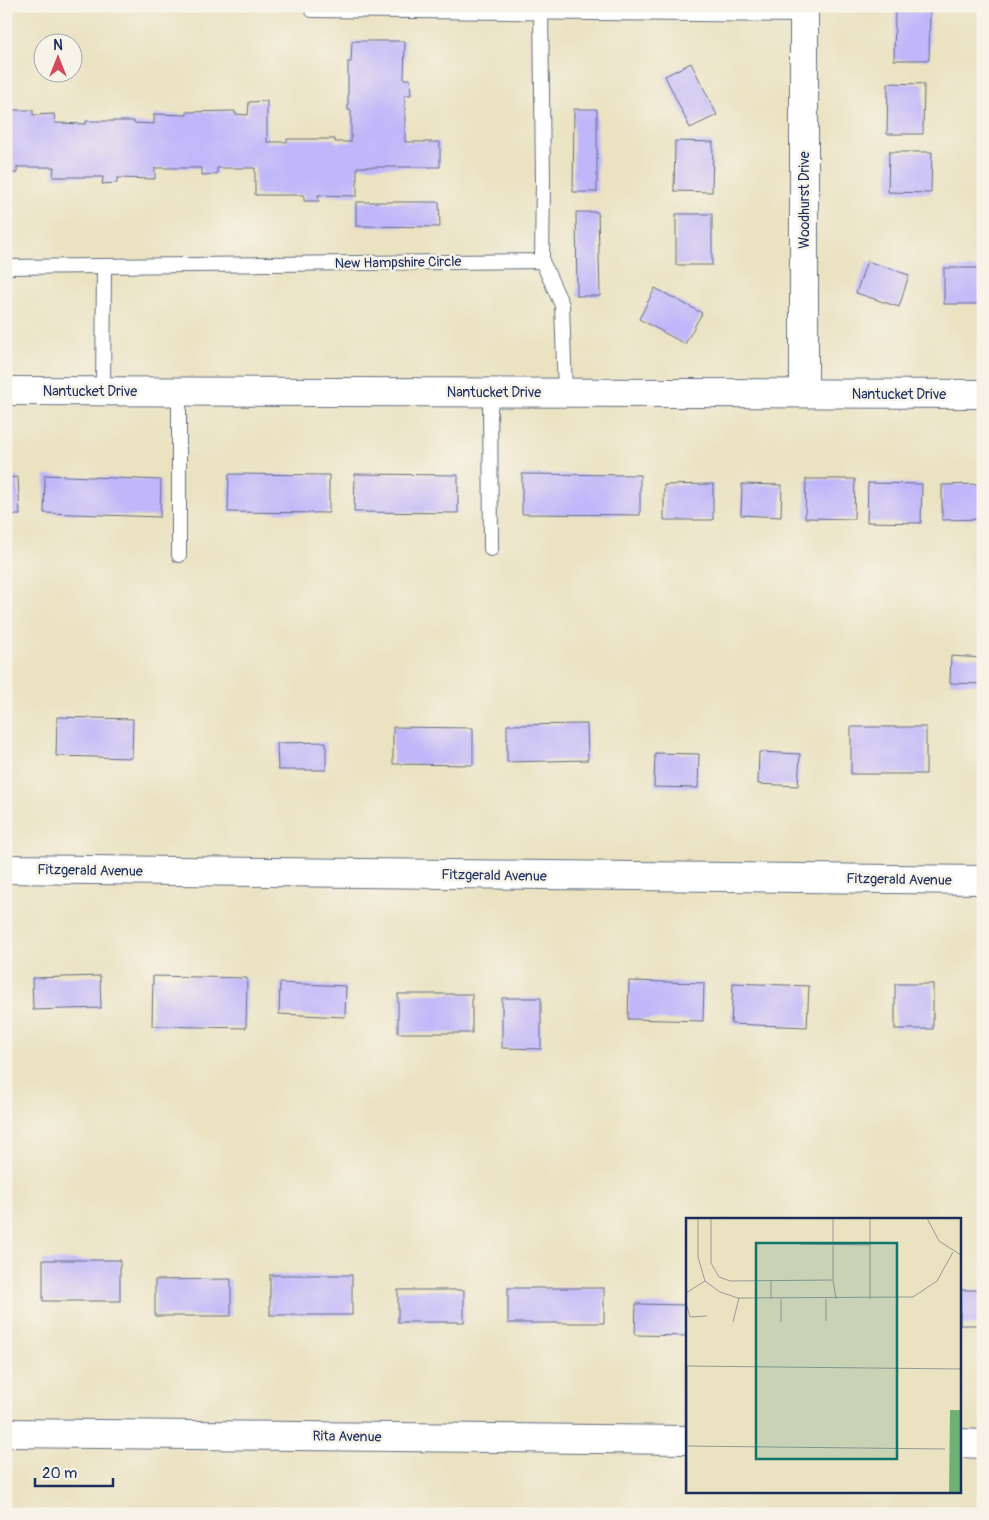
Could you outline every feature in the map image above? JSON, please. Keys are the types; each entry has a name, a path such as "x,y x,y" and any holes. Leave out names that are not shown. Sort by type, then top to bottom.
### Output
{"street":[{"name":"Woodhurst Drive","path":"804,11 804,393"},
{"name":"Nantucket Drive","path":"6,391 983,394"},
{"name":"Fitzgerald Avenue","path":"6,869 983,880"},
{"name":"Rita Avenue","path":"6,1433 686,1440"},
{"path":"962,1444 983,1444"}],"lane":[{"path":"541,9 542,261 562,305 565,392"},
{"path":"312,10 804,11"},
{"name":"New Hampshire Circle","path":"6,267 542,261"},
{"path":"103,391 104,266"},
{"path":"179,392 179,555"},
{"path":"490,392 491,549"}],"building":[{"path":"895,12 930,12 929,60 894,60"},
{"path":"352,41 405,41 404,79 410,79 411,95 405,95 405,142 440,142 440,167 357,167 357,196 318,195 319,201 304,201 304,195 255,195 255,168 217,168 217,174 202,175 202,168 155,168 155,179 117,178 117,183 102,184 103,177 53,177 54,167 17,167 17,173 6,173 6,110 33,110 33,115 54,114 55,123 86,124 86,121 134,121 134,123 154,124 154,114 187,115 187,112 235,111 235,114 248,115 249,102 267,101 267,142 287,142 287,139 335,139 335,142 351,142 351,110 348,110 348,62 351,62"},
{"path":"691,63 717,115 690,128 665,76"},
{"path":"888,83 924,84 923,134 887,134"},
{"path":"574,109 597,109 597,192 573,192"},
{"path":"675,141 713,142 712,192 674,191"},
{"path":"889,152 932,152 931,193 888,192"},
{"path":"356,202 439,202 440,227 356,226"},
{"path":"576,212 598,212 600,296 577,296"},
{"path":"676,214 712,214 712,265 676,265"},
{"path":"867,261 909,275 899,307 856,293"},
{"path":"944,268 983,268 983,304 944,304"},
{"path":"655,288 702,313 685,344 639,319"},
{"path":"229,474 329,475 329,513 228,512"},
{"path":"355,474 458,475 458,513 354,512"},
{"path":"522,474 640,475 640,515 522,514"},
{"path":"45,475 161,480 160,517 44,513"},
{"path":"18,477 20,515 6,515 6,478"},
{"path":"806,479 855,479 854,519 805,518"},
{"path":"868,483 922,484 921,523 867,522"},
{"path":"713,484 713,520 664,520 664,485"},
{"path":"742,484 782,485 781,517 741,515"},
{"path":"983,484 983,519 942,520 942,485"},
{"path":"951,656 983,658 983,684 950,683"},
{"path":"57,717 133,719 132,758 56,756"},
{"path":"587,724 588,760 507,762 507,725"},
{"path":"393,727 473,728 473,765 393,764"},
{"path":"851,727 926,727 926,774 851,774"},
{"path":"326,742 326,770 278,770 277,743"},
{"path":"759,752 800,754 798,786 758,784"},
{"path":"655,753 699,754 698,788 654,787"},
{"path":"100,976 101,1008 33,1010 32,978"},
{"path":"153,976 247,978 246,1028 152,1026"},
{"path":"629,981 704,983 703,1021 628,1019"},
{"path":"280,983 346,986 345,1017 279,1014"},
{"path":"733,983 809,986 807,1027 731,1024"},
{"path":"895,984 933,984 933,1029 895,1029"},
{"path":"398,994 472,994 472,1033 398,1033"},
{"path":"502,998 541,998 541,1049 502,1048"},
{"path":"43,1260 120,1260 120,1301 43,1301"},
{"path":"270,1275 352,1275 352,1315 270,1315"},
{"path":"231,1279 231,1316 155,1316 155,1280"},
{"path":"508,1288 604,1288 604,1323 508,1323"},
{"path":"398,1290 464,1290 464,1322 398,1322"},
{"path":"962,1290 983,1290 983,1325 962,1325"},
{"path":"636,1304 686,1305 686,1336 635,1335"}]}
